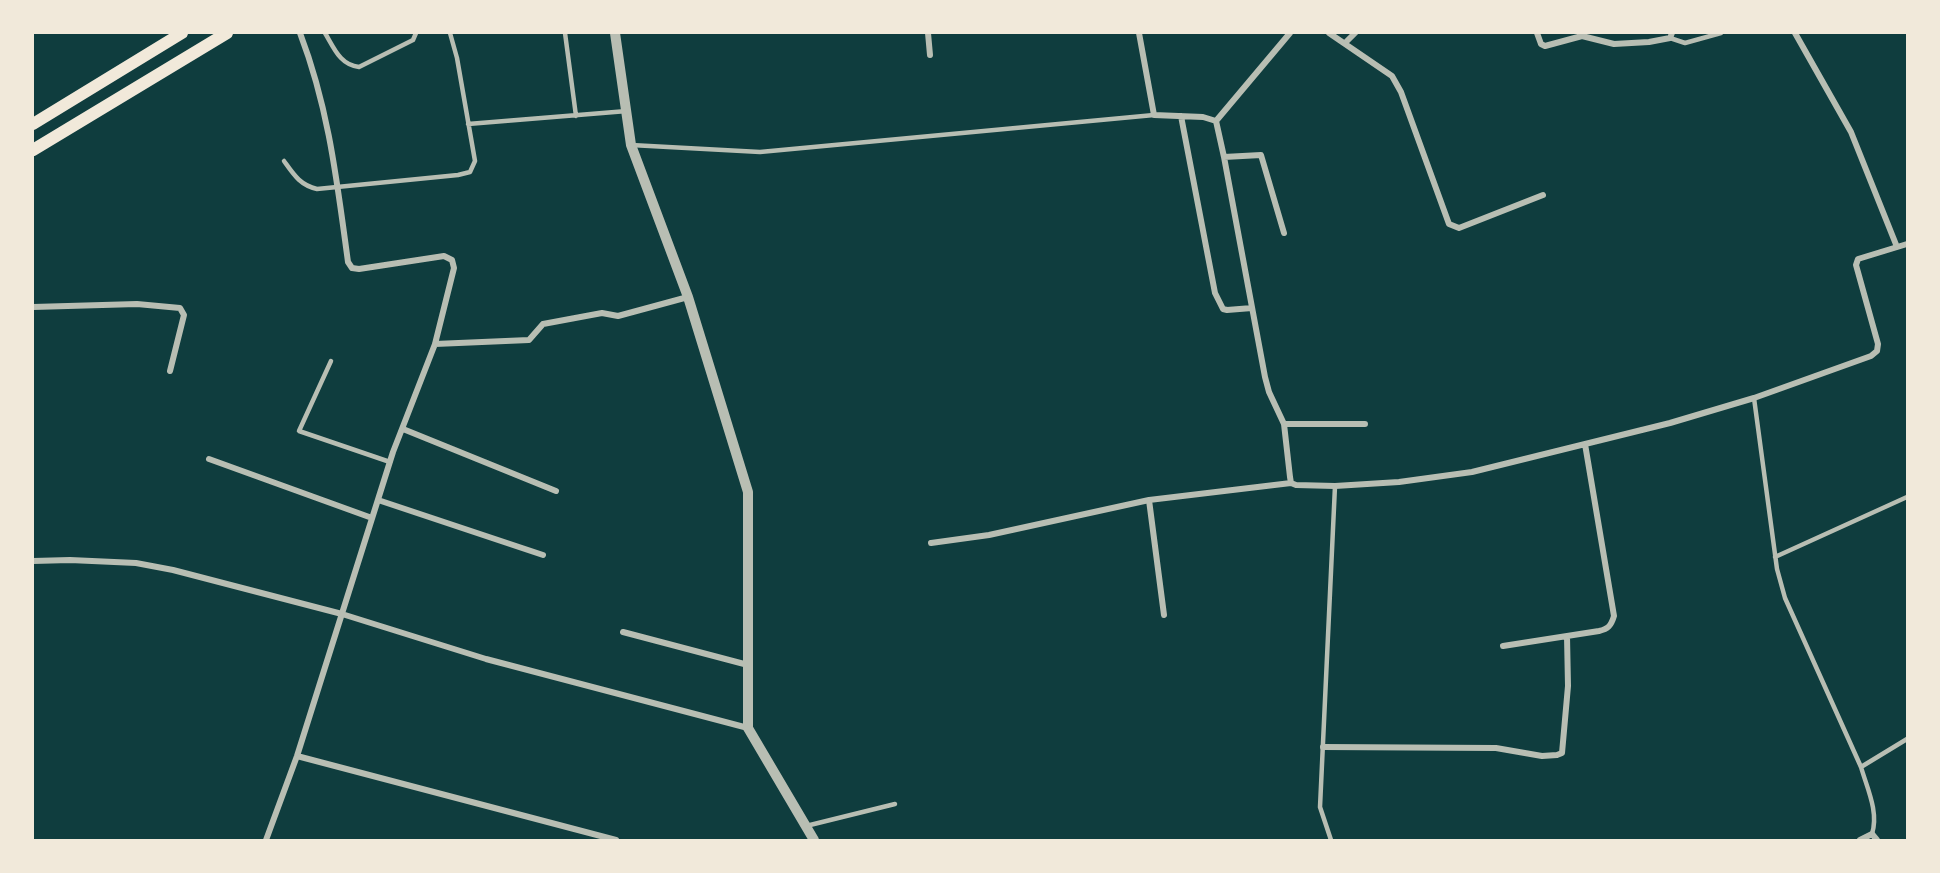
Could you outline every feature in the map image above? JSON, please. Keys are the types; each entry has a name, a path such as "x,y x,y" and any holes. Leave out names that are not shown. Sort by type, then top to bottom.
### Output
{"main road":[{"path":"33,124 182,33"},
{"path":"33,150 227,33"}],"street":[{"path":"266,840 297,756 390,462 435,344 454,268 452,260 444,256 359,269 352,268 348,262 338,189 321,96 300,33"},
{"path":"615,33 632,145 688,297 748,492 748,728 814,840"},
{"path":"928,33 930,55"},
{"path":"1140,33 1154,115 1203,117 1216,121"},
{"path":"1216,121 1290,33"},
{"path":"1329,33 1392,75 1401,92 1449,224 1459,228 1543,195"},
{"path":"1345,43 1355,33"},
{"path":"1537,33 1541,44 1545,46 1582,36 1614,44 1649,42 1671,35"},
{"path":"1795,33 1851,132 1897,247"},
{"path":"1181,116 1215,293 1223,309 1252,308"},
{"path":"1216,121 1267,384 1284,424 1291,483"},
{"path":"1224,157 1261,155 1284,232"},
{"path":"931,543 989,535 1149,500 1291,483 1335,486 1399,482 1472,472 1670,423 1754,398 1871,356 1877,351 1878,344 1856,265 1858,259 1862,257 1907,244"},
{"path":"435,344 529,340 543,324 602,313 618,316 688,297"},
{"path":"33,307 136,304 180,308 184,315 170,371"},
{"path":"1284,424 1365,424"},
{"path":"402,429 556,491"},
{"path":"1503,646 1607,629 1612,623 1614,616 1585,444"},
{"path":"209,459 372,518"},
{"path":"378,500 543,555"},
{"path":"1149,500 1164,615"},
{"path":"33,561 136,563 173,570 342,614 486,659 748,728"},
{"path":"623,632 748,666"},
{"path":"1323,747 1496,748 1530,755 1562,753 1568,686 1567,636"},
{"path":"297,756 616,840"},
{"path":"1860,840 1872,834 1876,840"}],"lane":[{"path":"325,33 340,58 349,66 359,67 413,40 416,33"},
{"path":"284,161 297,180 307,187 317,189 338,189 458,176 470,172 475,161 452,33"},
{"path":"565,33 576,116"},
{"path":"1671,35 1685,43 1721,33"},
{"path":"468,124 627,111"},
{"path":"632,145 760,152 1154,115"},
{"path":"331,361 299,431 390,462"},
{"path":"1754,398 1775,557 1785,598 1861,767 1874,809 1875,826 1872,834"},
{"path":"1331,840 1320,807 1335,486"},
{"path":"1775,557 1907,497"},
{"path":"1861,767 1907,739"},
{"path":"806,826 895,804"}]}
